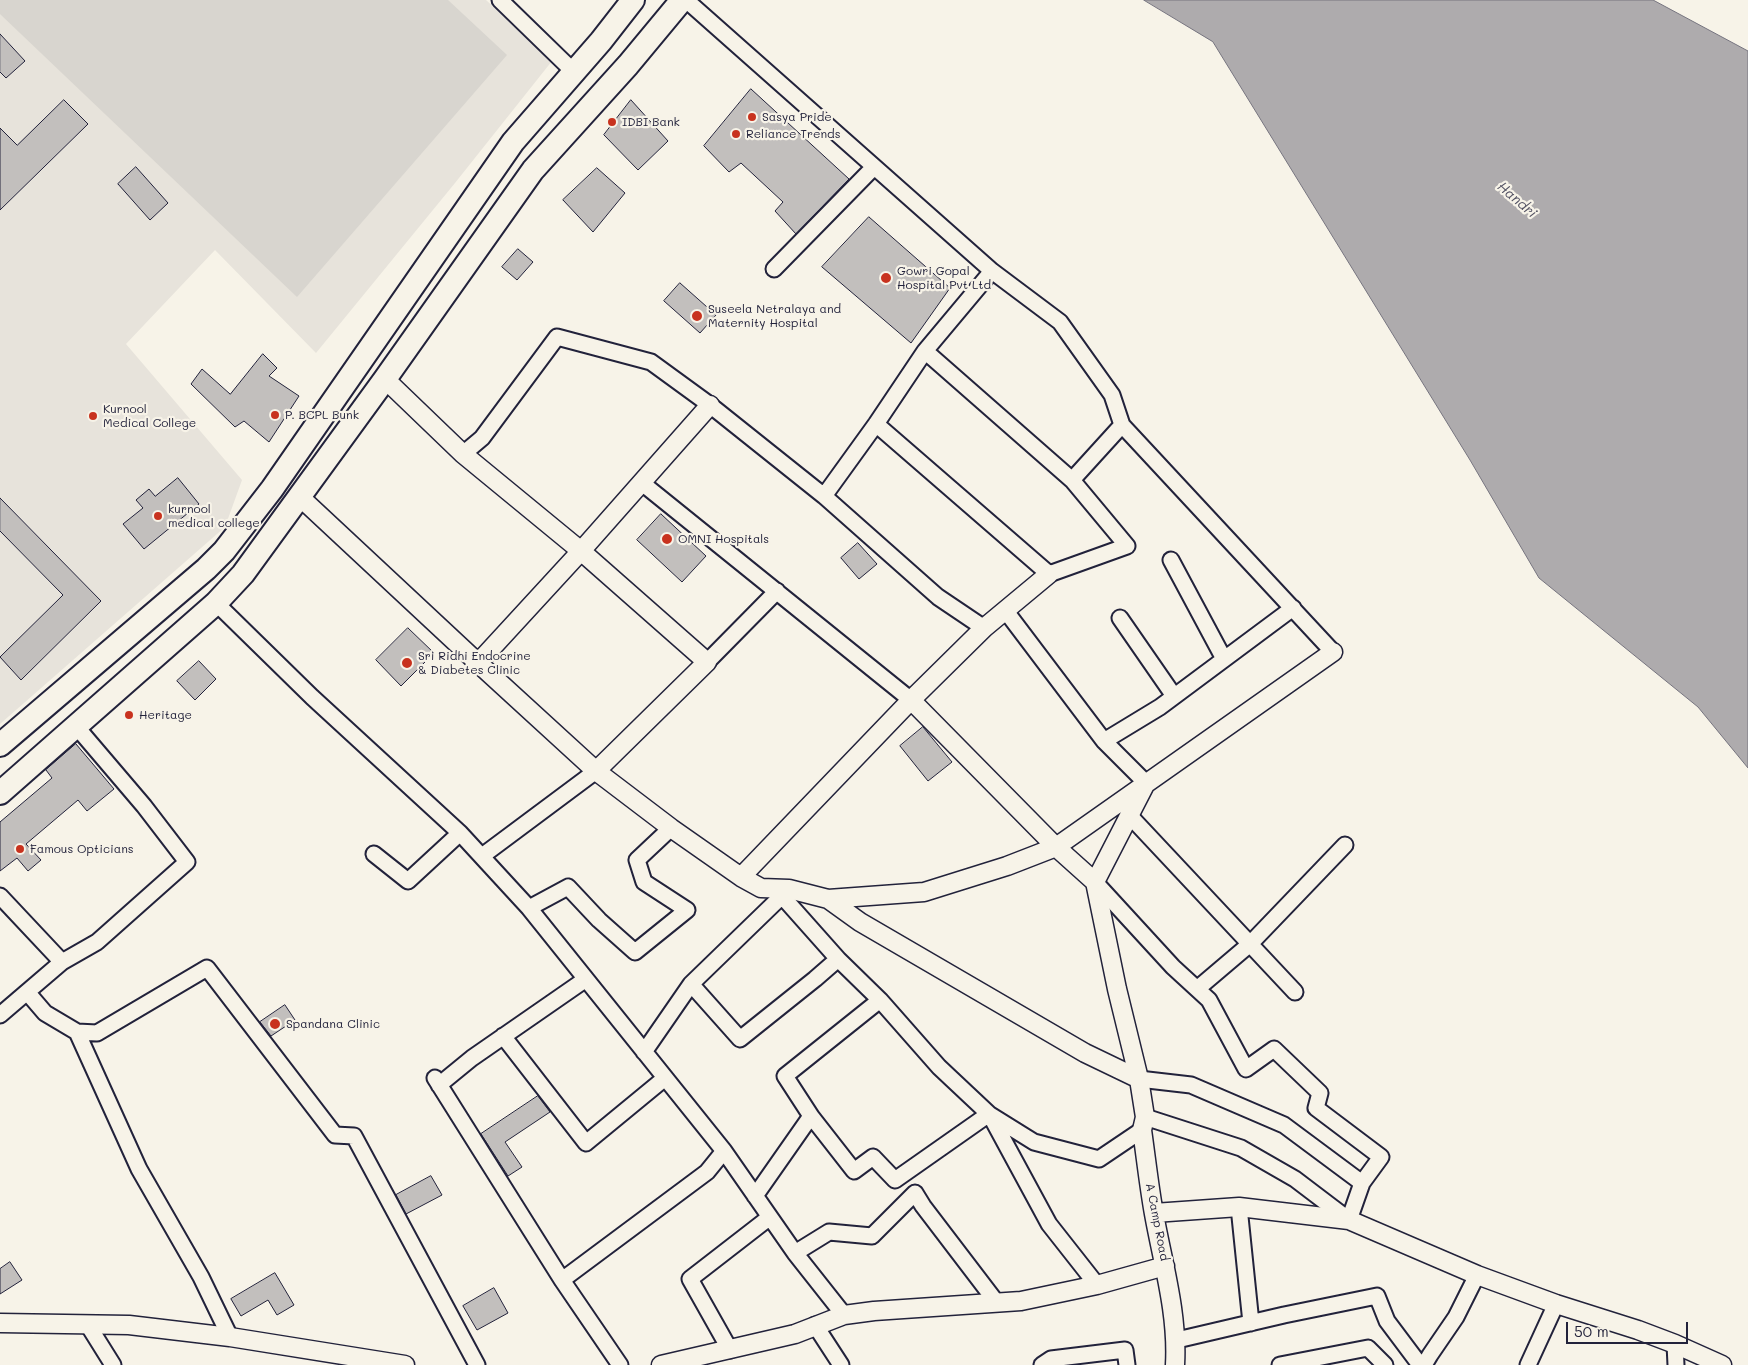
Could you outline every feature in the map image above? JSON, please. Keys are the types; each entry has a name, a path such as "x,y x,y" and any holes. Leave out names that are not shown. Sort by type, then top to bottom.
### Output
{"main road":[{"path":"0,744 206,569 224,551 279,480 513,142 634,0"},
{"path":"0,793 75,725 216,603 244,574 533,170 628,65 682,0"},
{"path":"601,41 628,65"},
{"path":"279,480 300,496"}],"street":[{"path":"500,0 574,72"},
{"path":"300,496 596,771 741,877 761,888 828,899 924,892 1007,866 1056,847 1333,652 1122,425 1112,395 1060,322 992,271 686,0"},
{"path":"774,269 874,167"},
{"path":"824,496 876,424 925,351 992,271"},
{"path":"463,454 482,438 557,338 651,362 710,405 824,496 938,597 984,628"},
{"path":"741,877 911,700 984,628 1049,574 1127,546 1072,480 925,351"},
{"path":"385,379 463,454 581,551 707,662"},
{"path":"478,663 581,551 710,405"},
{"path":"876,424 1049,574"},
{"path":"1072,480 1122,425"},
{"path":"642,483 911,700 1056,847 1095,882 1172,967 1209,1000 1246,1069 1274,1050 1320,1093 1316,1108 1381,1157 1362,1184 1349,1220"},
{"path":"1171,560 1224,659"},
{"path":"482,856 596,771 777,591"},
{"path":"216,603 312,697 460,833 529,908 724,1151 795,1252 844,1315"},
{"path":"1104,741 1160,707 1293,608"},
{"path":"1005,610 1104,741 1146,783"},
{"path":"1120,618 1174,696"},
{"path":"0,1015 62,962 97,942 187,862 144,806 75,725"},
{"path":"1095,882 1146,783"},
{"path":"1129,815 1295,992"},
{"path":"529,908 568,887 599,920 635,952 687,910 644,882 637,860 672,828"},
{"path":"374,854 408,881 460,833"},
{"path":"1197,989 1250,944 1345,845"},
{"name":"A Camp Road","path":"1095,882 1117,989 1139,1079 1154,1214 1166,1266 1177,1340 1175,1365"},
{"path":"785,892 838,959 880,1000 939,1067 990,1114 1034,1142 1099,1159 1144,1123 1241,1148 1295,1178 1349,1220 1477,1275 1556,1304 1638,1330 1722,1365"},
{"path":"644,1052 691,984 785,892"},
{"path":"0,896 62,962"},
{"path":"828,899 860,922 1085,1053 1139,1079 1192,1085 1284,1125 1362,1184"},
{"path":"691,984 740,1039 838,959"},
{"path":"27,992 45,1012 77,1032 97,1032 207,968 335,1135 354,1136 477,1365"},
{"path":"586,980 437,1082 562,1280 620,1365"},
{"path":"880,1000 785,1076 811,1116 854,1171 873,1157 895,1180 990,1114"},
{"path":"77,1032 139,1169 202,1277 230,1337"},
{"path":"503,1036 586,1142 665,1078"},
{"path":"990,1114 1049,1224 1097,1285"},
{"path":"756,1196 811,1116"},
{"path":"562,1280 707,1172 724,1151"},
{"path":"795,1252 829,1232 872,1236 915,1193 996,1303"},
{"path":"1154,1214 1239,1207 1349,1220"},
{"path":"1239,1207 1251,1323"},
{"path":"730,1350 690,1279 770,1216"},
{"path":"661,1365 795,1334 844,1315 874,1310 1021,1301 1097,1285 1166,1266"},
{"path":"1424,1365 1456,1317 1477,1275"},
{"path":"1177,1340 1377,1296 1387,1321 1420,1365"},
{"path":"1528,1365 1556,1304"},
{"path":"0,1323 129,1325 230,1337 373,1362 405,1365"},
{"path":"88,1325 113,1365"},
{"path":"815,1325 841,1365"},
{"path":"1675,1344 1676,1365"},
{"path":"1280,1365 1368,1348 1385,1365"},
{"path":"1042,1365 1051,1359 1125,1350 1127,1365"}],"shaded area":[{"name":"Kurnool Medical College","path":"0,0 486,0 552,61 316,353 215,250 126,344 242,480 225,527 0,724"},
{"path":"0,0 448,0 507,55 297,297 0,14"}],"water":[{"name":"Handri","path":"1144,0 1653,0 1748,51 1748,768 1698,707 1539,578 1470,460 1213,42"}],"building":[{"path":"0,34 25,61 6,78 0,72"},
{"path":"751,89 849,179 796,234 775,211 783,202 741,163 729,172 704,146"},
{"path":"64,100 88,124 0,210 0,128 17,145"},
{"path":"631,100 668,141 638,170 604,135"},
{"path":"136,167 168,203 150,220 118,184"},
{"path":"597,168 625,193 593,232 563,200"},
{"name":"Gowri Gopal Hospital Pvt Ltd","path":"869,217 950,288 911,343 822,267"},
{"path":"518,249 533,262 517,280 502,267"},
{"path":"680,283 716,315 700,333 664,301"},
{"path":"263,354 277,368 269,376 299,396 269,442 244,421 235,427 191,384 202,369 230,394"},
{"name":"kurnool medical college","path":"178,478 199,504 144,549 123,524 143,508 136,500 149,489 155,496"},
{"path":"0,498 101,601 21,680 0,657 63,595 0,531"},
{"path":"661,514 706,556 682,582 637,540"},
{"path":"858,543 877,564 859,579 841,558"},
{"path":"408,628 434,653 401,686 376,660"},
{"path":"199,661 216,679 195,700 177,681"},
{"path":"923,727 952,762 928,781 900,746"},
{"path":"76,744 114,789 87,811 78,800 26,844 41,860 28,871 17,858 0,871 0,822 52,778 46,770"},
{"path":"285,1005 295,1020 271,1036 260,1022"},
{"path":"538,1096 550,1112 505,1142 522,1167 508,1176 481,1134"},
{"path":"431,1176 442,1195 406,1214 396,1195"},
{"path":"10,1262 22,1280 0,1294 0,1269"},
{"path":"275,1273 294,1305 277,1315 268,1300 241,1316 231,1299"},
{"path":"494,1288 508,1313 477,1330 463,1306"}],"place":[{"name":"Sasya Pride","path":"752,117"},
{"name":"IDBI Bank","path":"612,122"},
{"name":"Reliance Trends","path":"736,134"},
{"name":"Gowri Gopal Hospital Pvt Ltd","path":"886,278"},
{"name":"Suseela Netralaya and Maternity Hospital","path":"697,316"},
{"name":"P. BCPL Bunk","path":"275,415"},
{"name":"Kurnool Medical College","path":"93,416"},
{"name":"kurnool medical college","path":"158,516"},
{"name":"OMNI Hospitals","path":"667,539"},
{"name":"Sri Ridhi Endocrine & Diabetes Clinic","path":"407,663"},
{"name":"Heritage","path":"129,715"},
{"name":"Famous Opticians","path":"20,849"},
{"name":"Spandana Clinic","path":"275,1024"}]}
